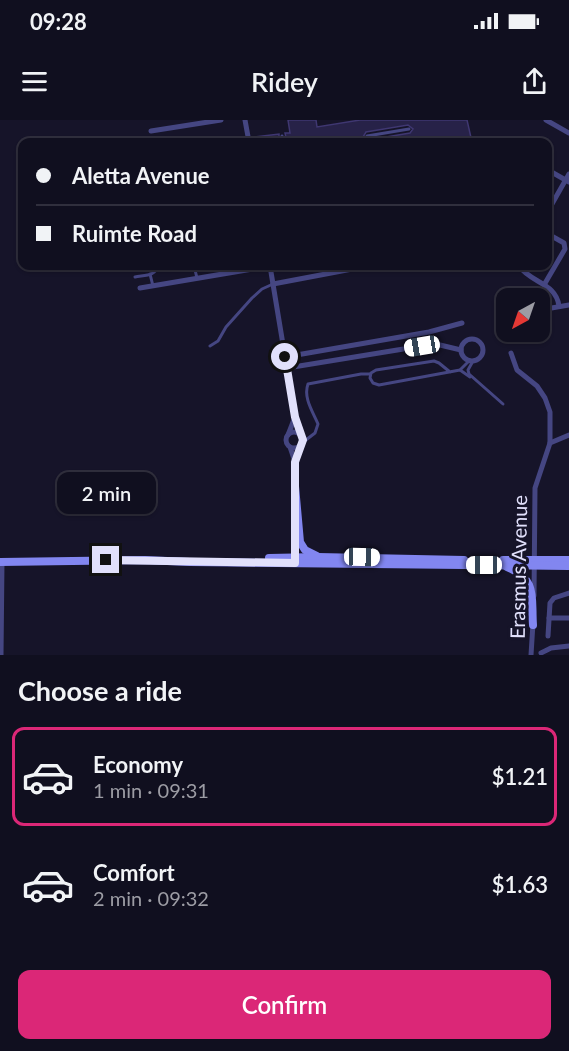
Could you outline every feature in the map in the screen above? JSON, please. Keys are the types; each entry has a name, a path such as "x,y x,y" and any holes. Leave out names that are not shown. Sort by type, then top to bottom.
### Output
{"main road":[{"path":"295,486 300,542 305,550 318,556"},
{"path":"295,560 318,556 569,566"},
{"path":"0,562 295,560 504,565 569,560"},
{"path":"504,565 522,574 529,583 533,625"}],"street":[{"path":"151,131 221,120"},
{"path":"245,120 250,138"},
{"path":"546,120 569,133"},
{"path":"552,172 568,179 552,205"},
{"path":"544,285 565,249 564,243 552,236"},
{"path":"140,288 246,270"},
{"path":"271,270 295,417 301,435 302,444 295,462"},
{"path":"273,284 347,270"},
{"path":"523,270 556,294 559,306"},
{"path":"550,308 569,305"},
{"path":"285,357 429,332 462,323"},
{"path":"469,339 479,342 483,348 482,355 471,361 463,357 461,350 463,343 469,339"},
{"path":"287,368 428,345 461,350"},
{"name":"Erasmus Avenue","path":"511,353 517,370 537,386 549,406 550,444 536,488 536,563 531,654"},
{"path":"295,417 286,443 290,447 295,462 295,560"},
{"path":"288,435 296,432 301,435"},
{"path":"550,444 569,435"},
{"path":"290,447 296,448 302,444"},
{"path":"0,562 0,655"},
{"path":"548,636 552,600 569,593"},
{"path":"549,618 569,618"},
{"path":"531,654 543,654 550,648 569,646"}],"lane":[{"path":"367,136 409,129"},
{"path":"135,277 150,274 156,270"},
{"path":"195,270 197,278"},
{"path":"150,274 153,286"},
{"path":"210,346 218,341 226,327 257,293 273,284"},
{"path":"302,444 315,433 318,424 306,394 308,384 434,361 450,372"},
{"path":"370,374 371,381 377,386 460,370 471,361"},
{"path":"471,361 468,371 474,380"},
{"path":"460,370 503,404"}],"building":[{"path":"288,120 316,120 317,127 360,120 467,120 471,138 380,138 410,133 413,129 408,125 366,132 363,137 365,138 286,138 285,133 290,133"},
{"path":"279,134 279,138 255,137"}],"route":[{"path":"106,560 295,563 295,462 303,437 295,417 285,357"}]}
